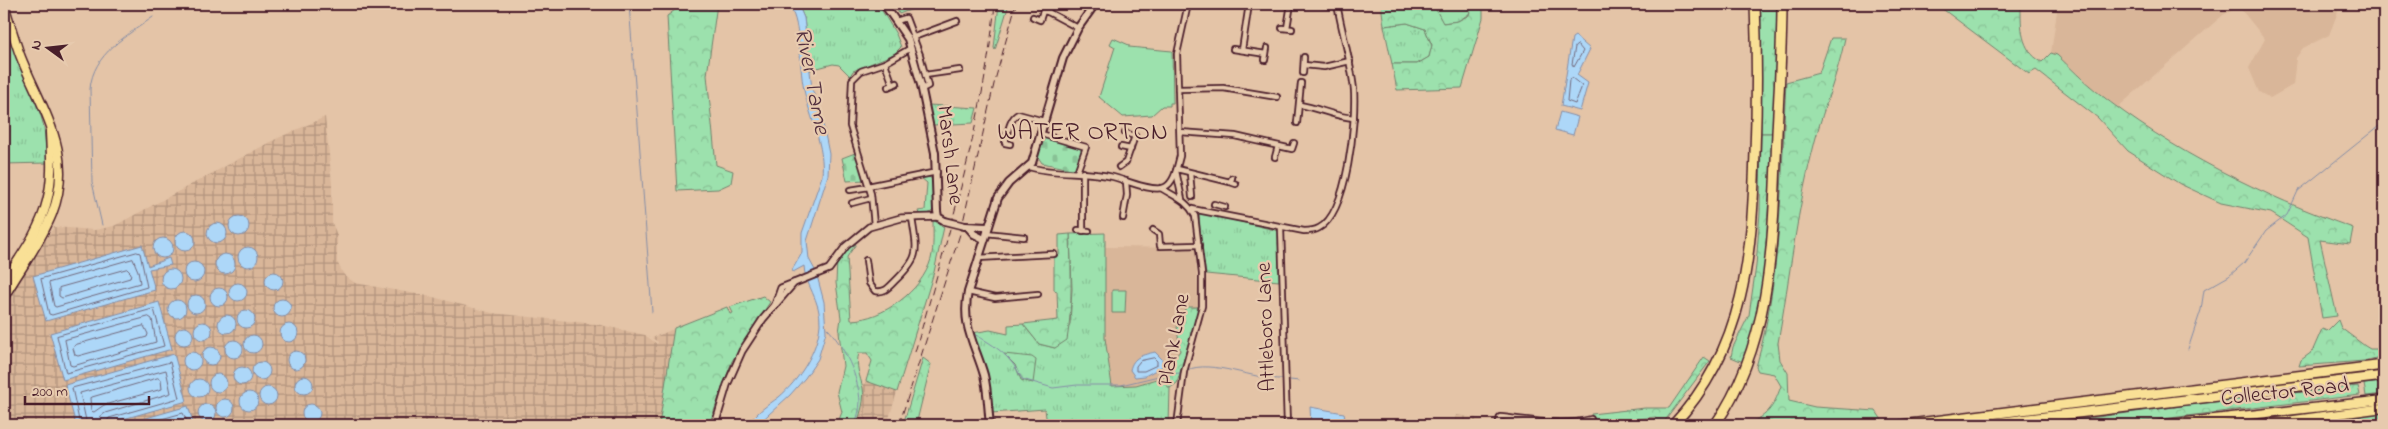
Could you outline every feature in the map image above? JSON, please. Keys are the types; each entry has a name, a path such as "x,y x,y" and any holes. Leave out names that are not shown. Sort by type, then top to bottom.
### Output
{"highway":[{"path":"1673,425 1696,398 1723,352 1744,289 1755,170 1757,93 1755,4"},
{"path":"1715,425 1744,374 1764,308 1776,175 1782,4"},
{"path":"1902,425 2384,365"},
{"path":"1979,425 2384,376"}],"main road":[{"path":"4,4 20,55 44,105 59,156 59,176 55,203 35,248 4,297"},
{"name":"Marsh Lane","path":"884,4 911,48 922,90 934,145 937,172 936,208 938,216 945,221 986,233"},
{"path":"990,425 985,381 968,332 965,308 968,292 986,233 1003,190 1029,167 1034,159 1061,64 1078,28 1095,4"},
{"path":"4,282 40,222 48,201 51,179 49,123"},
{"name":"Marsh Lane","path":"966,226 986,233"},
{"name":"Collector Road","path":"2160,425 2384,400"},
{"name":"Collector Road","path":"2256,425 2384,408"}],"street":[{"path":"1048,12 1049,4"},
{"path":"1161,188 1170,184 1180,156 1178,45 1188,4"},
{"path":"1242,50 1249,4"},
{"path":"1287,28 1291,4"},
{"path":"1029,167 1117,176 1126,181 1161,188 1182,199 1192,209 1282,228 1304,231 1318,229 1334,210 1349,161 1354,118 1354,92 1350,61 1337,5 1320,4"},
{"path":"1033,17 1040,20 1043,11 1048,12 1078,28"},
{"name":"Marsh Lane","path":"896,21 906,18 914,37 928,86 922,90"},
{"path":"914,37 958,21"},
{"path":"874,225 871,198 850,126 851,84 857,73 885,63 911,48"},
{"path":"1265,60 1267,48"},
{"path":"1233,49 1266,54"},
{"path":"1303,73 1304,57"},
{"path":"1304,65 1324,67 1350,61"},
{"path":"885,63 893,85"},
{"path":"925,75 960,70"},
{"path":"1297,123 1301,83"},
{"path":"1178,89 1223,88 1273,99"},
{"path":"1300,105 1340,117 1354,118"},
{"path":"1010,144 1005,143 1015,116 1018,114 1044,121"},
{"path":"1180,132 1235,136 1292,149 1294,143"},
{"path":"1119,167 1126,162 1135,136 1125,133"},
{"path":"1040,134 1086,147 1078,172"},
{"path":"1275,157 1278,146"},
{"path":"1121,147 1131,149"},
{"path":"1176,170 1231,180 1236,184"},
{"path":"1176,170 1182,199"},
{"path":"850,190 937,172"},
{"path":"1083,231 1084,172"},
{"path":"1190,173 1192,197"},
{"path":"1123,218 1127,195 1126,181"},
{"path":"852,203 871,198"},
{"path":"1214,204 1222,207 1218,214"},
{"name":"Plank Lane","path":"1177,425 1184,372 1202,306 1202,274 1195,216 1192,209"},
{"path":"715,425 733,368 753,333 796,282 830,268 846,246 874,225 912,218 938,216"},
{"path":"866,260 870,286 875,291 886,290 909,268 915,258 916,248 912,218"},
{"name":"Attleboro Lane","path":"1282,228 1287,425"},
{"path":"1153,230 1159,234 1160,246 1199,245"},
{"path":"986,233 1024,237"},
{"path":"978,258 1054,254"},
{"path":"968,292 995,298 1038,294"},
{"path":"1498,425 1500,417 1577,423 1591,419"}],"shaded area":[{"path":"2058,4 2341,4 2329,35 2303,48 2296,58 2293,85 2270,98 2259,92 2249,68 2265,39 2239,7 2223,15 2118,107 2095,90 2057,55 2051,53"},
{"path":"325,117 332,183 332,223 337,235 337,262 344,275 355,283 433,297 492,313 596,324 645,335 657,344 658,342 652,338 727,307 731,314 733,313 730,307 763,296 770,302 732,361 709,425 4,425 4,306 54,227 95,230 114,226 276,139"},
{"path":"1085,244 1106,247 1195,248 1199,307 1187,352 1167,374 1136,385 1112,387 1105,338"},
{"path":"866,381 897,392 887,425 856,425 863,402 863,387"},
{"path":"1456,415 1483,419 1482,425 1454,425"}],"green space":[{"path":"683,4 717,4 707,75 716,165 733,171 731,183 718,189 677,191 667,16"},
{"path":"798,4 878,4 896,34 901,47 894,54 853,71 850,76 839,65 833,64 810,70 804,18"},
{"path":"895,4 926,4 899,14"},
{"path":"999,4 1009,4 995,50 994,48"},
{"path":"1381,4 1433,4 1443,23 1458,21 1469,15 1472,4 1483,4 1483,18 1462,88 1397,90 1392,64 1417,64 1429,57 1432,45 1425,29 1407,23 1384,26"},
{"path":"1433,4 1472,4 1469,14 1458,21 1442,23"},
{"path":"1778,4 1773,133 1761,133 1759,5"},
{"path":"1936,4 2021,4 2023,37 2029,51 2042,62 2051,53 2057,55 2091,87 2125,113 2187,152 2285,202 2353,228 2350,244 2320,240 2337,316 2322,318 2308,237 2271,213 2221,203 2180,184 2128,151 2098,118 2036,70 2029,74"},
{"path":"1407,23 1425,29 1432,46 1429,57 1417,64 1392,64 1384,26"},
{"path":"1113,38 1129,45 1129,47 1172,51 1173,103 1170,103 1170,106 1162,106 1152,115 1123,117 1099,97 1115,47 1110,44"},
{"path":"1831,38 1845,38 1839,64 1822,115 1803,191 1778,343 1780,360 1788,373 1789,401 1815,407 1876,411 1882,420 1839,425 1744,425 1758,419 1768,411 1775,401 1781,386 1774,374 1758,371 1756,367 1765,332 1776,262 1786,82 1819,73"},
{"path":"11,45 35,95 44,127 47,163 4,164 4,47"},
{"path":"929,105 977,108 973,123 933,125"},
{"path":"1761,133 1773,133 1764,276 1762,298 1743,362 1731,357 1733,347 1749,315 1756,266 1760,212"},
{"path":"1043,137 1082,148 1076,170 1042,163 1038,157"},
{"path":"855,153 865,180 847,181 842,158"},
{"path":"927,176 934,180 934,209 927,214 919,214 918,211 925,210 927,183 921,178"},
{"path":"1199,212 1279,231 1279,281 1206,274 1201,245"},
{"path":"933,220 944,227 934,272 897,392 866,381 872,361 867,353 859,353 858,367 863,388 860,415 857,423 837,425 842,412 837,392 843,366 839,332 841,318 836,283 837,260 853,243 856,244 847,257 851,320 876,315 900,301 919,282 926,271 932,254"},
{"path":"1105,233 1105,338 1112,386 1136,385 1163,377 1165,384 1170,388 1169,425 1047,425 1045,409 991,413 989,382 972,333 990,330 1008,334 1008,325 1023,324 1039,344 1055,348 1070,324 1072,289 1070,234"},
{"path":"1070,234 1071,287 1069,327 1067,340 1055,348 1039,344 1023,324 1058,320 1057,291 1054,290 1054,256 1059,255 1059,235"},
{"path":"1112,290 1126,290 1125,313 1112,313"},
{"path":"763,296 770,302 732,361 709,425 659,425 674,328 727,307 730,314 733,313 730,307"},
{"path":"1186,307 1199,307 1177,383 1170,388 1165,384 1162,374 1180,351 1177,327"},
{"path":"2338,320 2341,328 2365,346 2370,349 2384,349 2384,356 2364,361 2299,366 2301,360 2312,352 2322,329 2327,331"},
{"path":"1004,354 1032,357 1036,360 1033,383 1021,380 1015,365"},
{"path":"1704,357 1710,361 1664,422 1659,425 1648,425 1656,417 1593,424 1591,414 1645,408 1669,408"},
{"path":"923,358 931,364 916,425 903,425"},
{"path":"2384,382 2384,394 2366,396 2364,384"},
{"path":"2358,386 2360,395 2112,425 2037,425 2211,402"},
{"path":"2384,412 2384,425 2287,425"}],"water":[{"name":"River Tame","path":"789,4 798,4 804,18 812,89 821,114 829,154 828,175 807,241 809,259 816,272 824,302 826,332 818,359 805,378 790,395 757,425 748,425 758,413 779,397 800,374 816,344 820,324 818,307 804,266 793,272 792,270 802,253 802,233 822,176 822,165 819,143 804,90 796,24"},
{"path":"1575,36 1590,49 1577,75 1588,83 1580,111 1561,106 1572,38"},
{"path":"1560,112 1578,117 1573,135 1555,130"},
{"path":"239,216 246,219 249,226 246,233 239,236 232,233 229,226 232,219"},
{"path":"217,223 224,226 227,233 224,240 217,243 210,240 207,233 210,226"},
{"path":"185,231 192,234 195,241 192,248 185,251 178,248 175,241 178,234"},
{"path":"163,238 170,241 173,248 170,255 163,258 156,255 153,248 156,241"},
{"path":"142,245 148,266 169,258 171,265 149,269 155,290 46,321 33,276"},
{"path":"248,247 255,250 258,257 255,264 248,267 241,264 238,257 241,250"},
{"path":"225,254 232,257 235,264 232,271 225,274 218,271 215,264 218,257"},
{"path":"194,262 201,265 204,272 201,279 194,282 187,279 184,272 187,265"},
{"path":"171,269 178,272 181,279 178,286 171,289 164,286 161,279 164,272"},
{"path":"274,272 280,275 283,281 280,287 274,290 268,287 265,281 268,275"},
{"path":"238,283 244,286 247,292 244,298 238,301 232,298 229,292 232,286"},
{"path":"219,288 225,291 228,297 225,303 219,306 213,303 210,297 213,291"},
{"path":"196,295 202,298 205,304 202,310 196,313 190,310 187,304 190,298"},
{"path":"282,299 288,302 291,308 288,314 282,317 276,314 273,308 276,302"},
{"path":"177,300 183,303 186,309 183,315 177,318 171,315 168,309 171,303"},
{"path":"159,302 172,349 63,380 50,333"},
{"path":"246,310 252,313 255,319 252,325 246,328 240,325 237,319 240,313"},
{"path":"227,315 233,318 236,324 233,330 227,333 221,330 218,324 221,318"},
{"path":"203,322 209,325 212,331 209,337 203,340 197,337 194,331 197,325"},
{"path":"289,324 295,327 298,333 295,339 289,342 283,339 280,333 283,327"},
{"path":"184,327 190,330 193,336 190,342 184,345 178,342 175,336 178,330"},
{"path":"253,335 259,338 262,344 259,350 253,353 247,350 244,344 247,338"},
{"path":"234,340 240,343 243,349 240,355 234,358 228,355 225,349 228,343"},
{"path":"211,347 217,350 220,356 217,362 211,365 205,362 202,356 205,350"},
{"path":"296,351 302,354 305,360 302,366 296,369 290,366 287,360 290,354"},
{"path":"192,352 198,355 201,361 198,367 192,370 186,367 183,361 186,355"},
{"path":"1155,352 1162,359 1163,366 1145,376 1135,377 1130,370 1133,362 1139,357"},
{"path":"174,354 187,401 102,425 76,425 65,385"},
{"path":"261,362 267,365 270,371 267,377 261,380 255,377 252,371 255,365"},
{"path":"242,367 248,370 251,376 248,382 242,385 236,382 233,376 236,370"},
{"path":"218,374 224,377 227,383 224,389 218,392 212,389 209,383 212,377"},
{"path":"304,376 310,379 313,385 310,391 304,394 298,391 295,385 298,379"},
{"path":"199,379 205,382 208,388 205,394 199,397 193,394 190,388 193,382"},
{"path":"268,387 274,390 277,396 274,402 268,405 262,402 259,396 262,390"},
{"path":"249,392 255,395 258,401 255,407 249,410 243,407 240,401 243,395"},
{"path":"225,399 231,402 234,408 231,414 225,417 219,414 216,408 219,402"},
{"path":"207,404 213,407 216,413 213,419 207,422 201,419 198,413 201,407"},
{"path":"311,404 317,407 320,413 317,419 311,422 305,419 302,413 305,407"},
{"path":"188,406 194,425 122,425"},
{"path":"1310,407 1344,413 1345,417 1331,425 1311,425"}],"waterway":[{"path":"629,4 652,312"},
{"path":"102,225 92,182 90,89 93,76 97,65 104,55 122,39 153,17"},
{"path":"2188,349 2201,310 2204,290 2229,276 2244,263 2266,231 2287,215 2298,191 2384,122"},
{"path":"827,328 839,343 850,362 857,383 860,402 855,425"},
{"path":"974,334 1002,352 1013,364 1022,379 1053,388 1077,385 1121,385 1167,374 1180,373"},
{"path":"1187,370 1197,367 1221,368 1282,379"},
{"path":"1290,380 1299,381"}],"railway":[{"path":"915,352 963,180 982,92 995,4"},
{"path":"899,425 961,231 994,84 1016,4"}],"district":[{"name":"WATER ORTON","path":"1083,133"}]}
